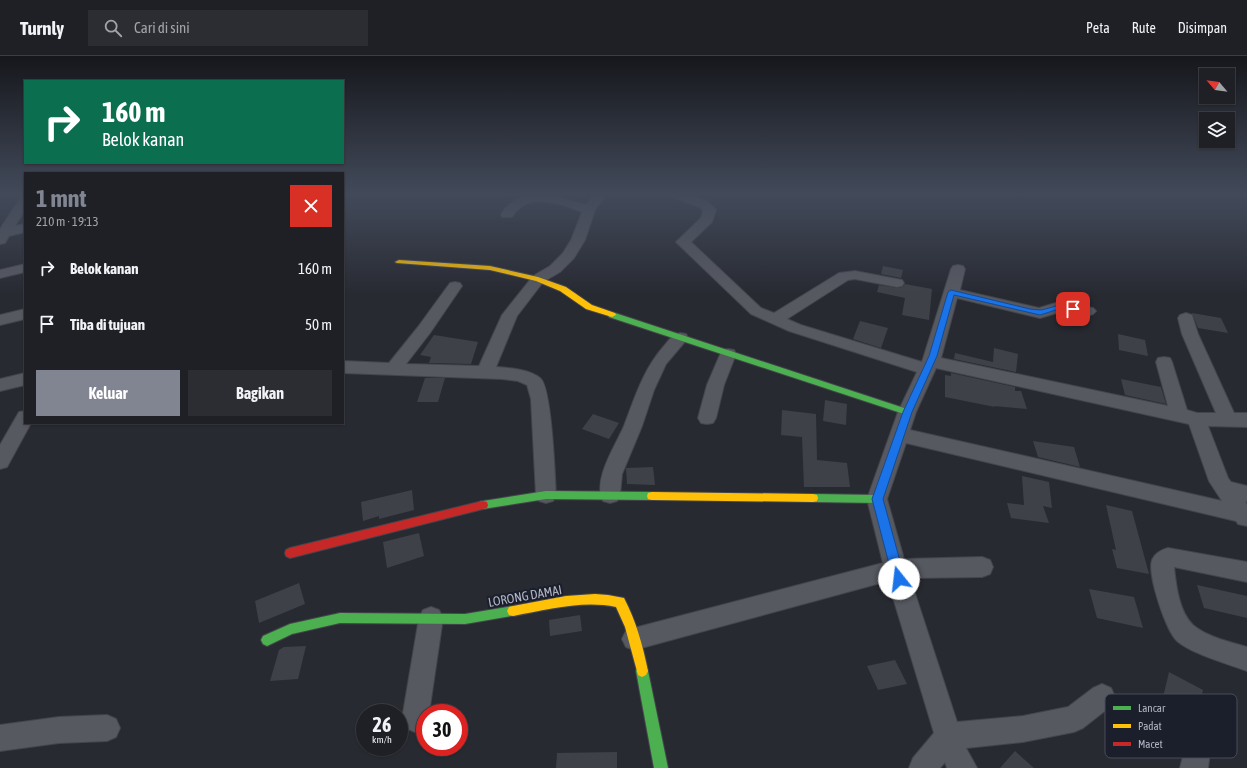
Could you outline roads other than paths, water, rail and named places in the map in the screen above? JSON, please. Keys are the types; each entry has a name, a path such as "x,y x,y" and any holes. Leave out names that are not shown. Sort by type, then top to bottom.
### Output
{"street":[{"path":"2,236 8,227"},
{"path":"485,372 510,315 538,279 555,269 569,255 578,240 583,227"},
{"path":"698,227 683,242 756,311 795,328 929,365 1189,417 1238,420"},
{"path":"2,236 24,228"},
{"path":"400,262 490,268 538,279 563,289 589,307 907,412"},
{"path":"0,274 24,268"},
{"path":"958,269 929,365 907,412 878,499 896,569 948,736 959,764 963,768"},
{"path":"775,320 844,276 855,275 897,283"},
{"path":"394,368 424,330 455,286"},
{"path":"951,292 1040,313 1059,307 1088,311"},
{"path":"0,320 24,314"},
{"path":"1186,318 1190,334 1238,420"},
{"path":"610,495 612,474 634,426 645,390 659,362 680,338"},
{"path":"707,418 717,376 728,354"},
{"path":"1164,362 1189,417 1208,453 1219,481 1245,517"},
{"path":"344,367 485,372 521,376 535,382 540,398 546,495"},
{"path":"0,385 24,379"},
{"path":"0,461 24,419"},
{"path":"900,435 1245,517"},
{"path":"1224,488 1247,494"},
{"path":"290,553 492,503 546,495 598,497 610,495 878,499"},
{"path":"1247,572 1168,557 1162,562 1162,572 1176,621 1185,633 1212,646 1247,659"},
{"path":"634,638 896,569 982,567"},
{"name":"LORONG DAMAI","path":"267,640 290,629 340,618 465,619 581,600 613,600 620,602 623,605 634,638 645,684 661,768"},
{"path":"415,719 431,618"},
{"path":"923,768 948,736 1024,729 1074,719 1102,697"},
{"path":"0,738 59,730 107,728"}]}
